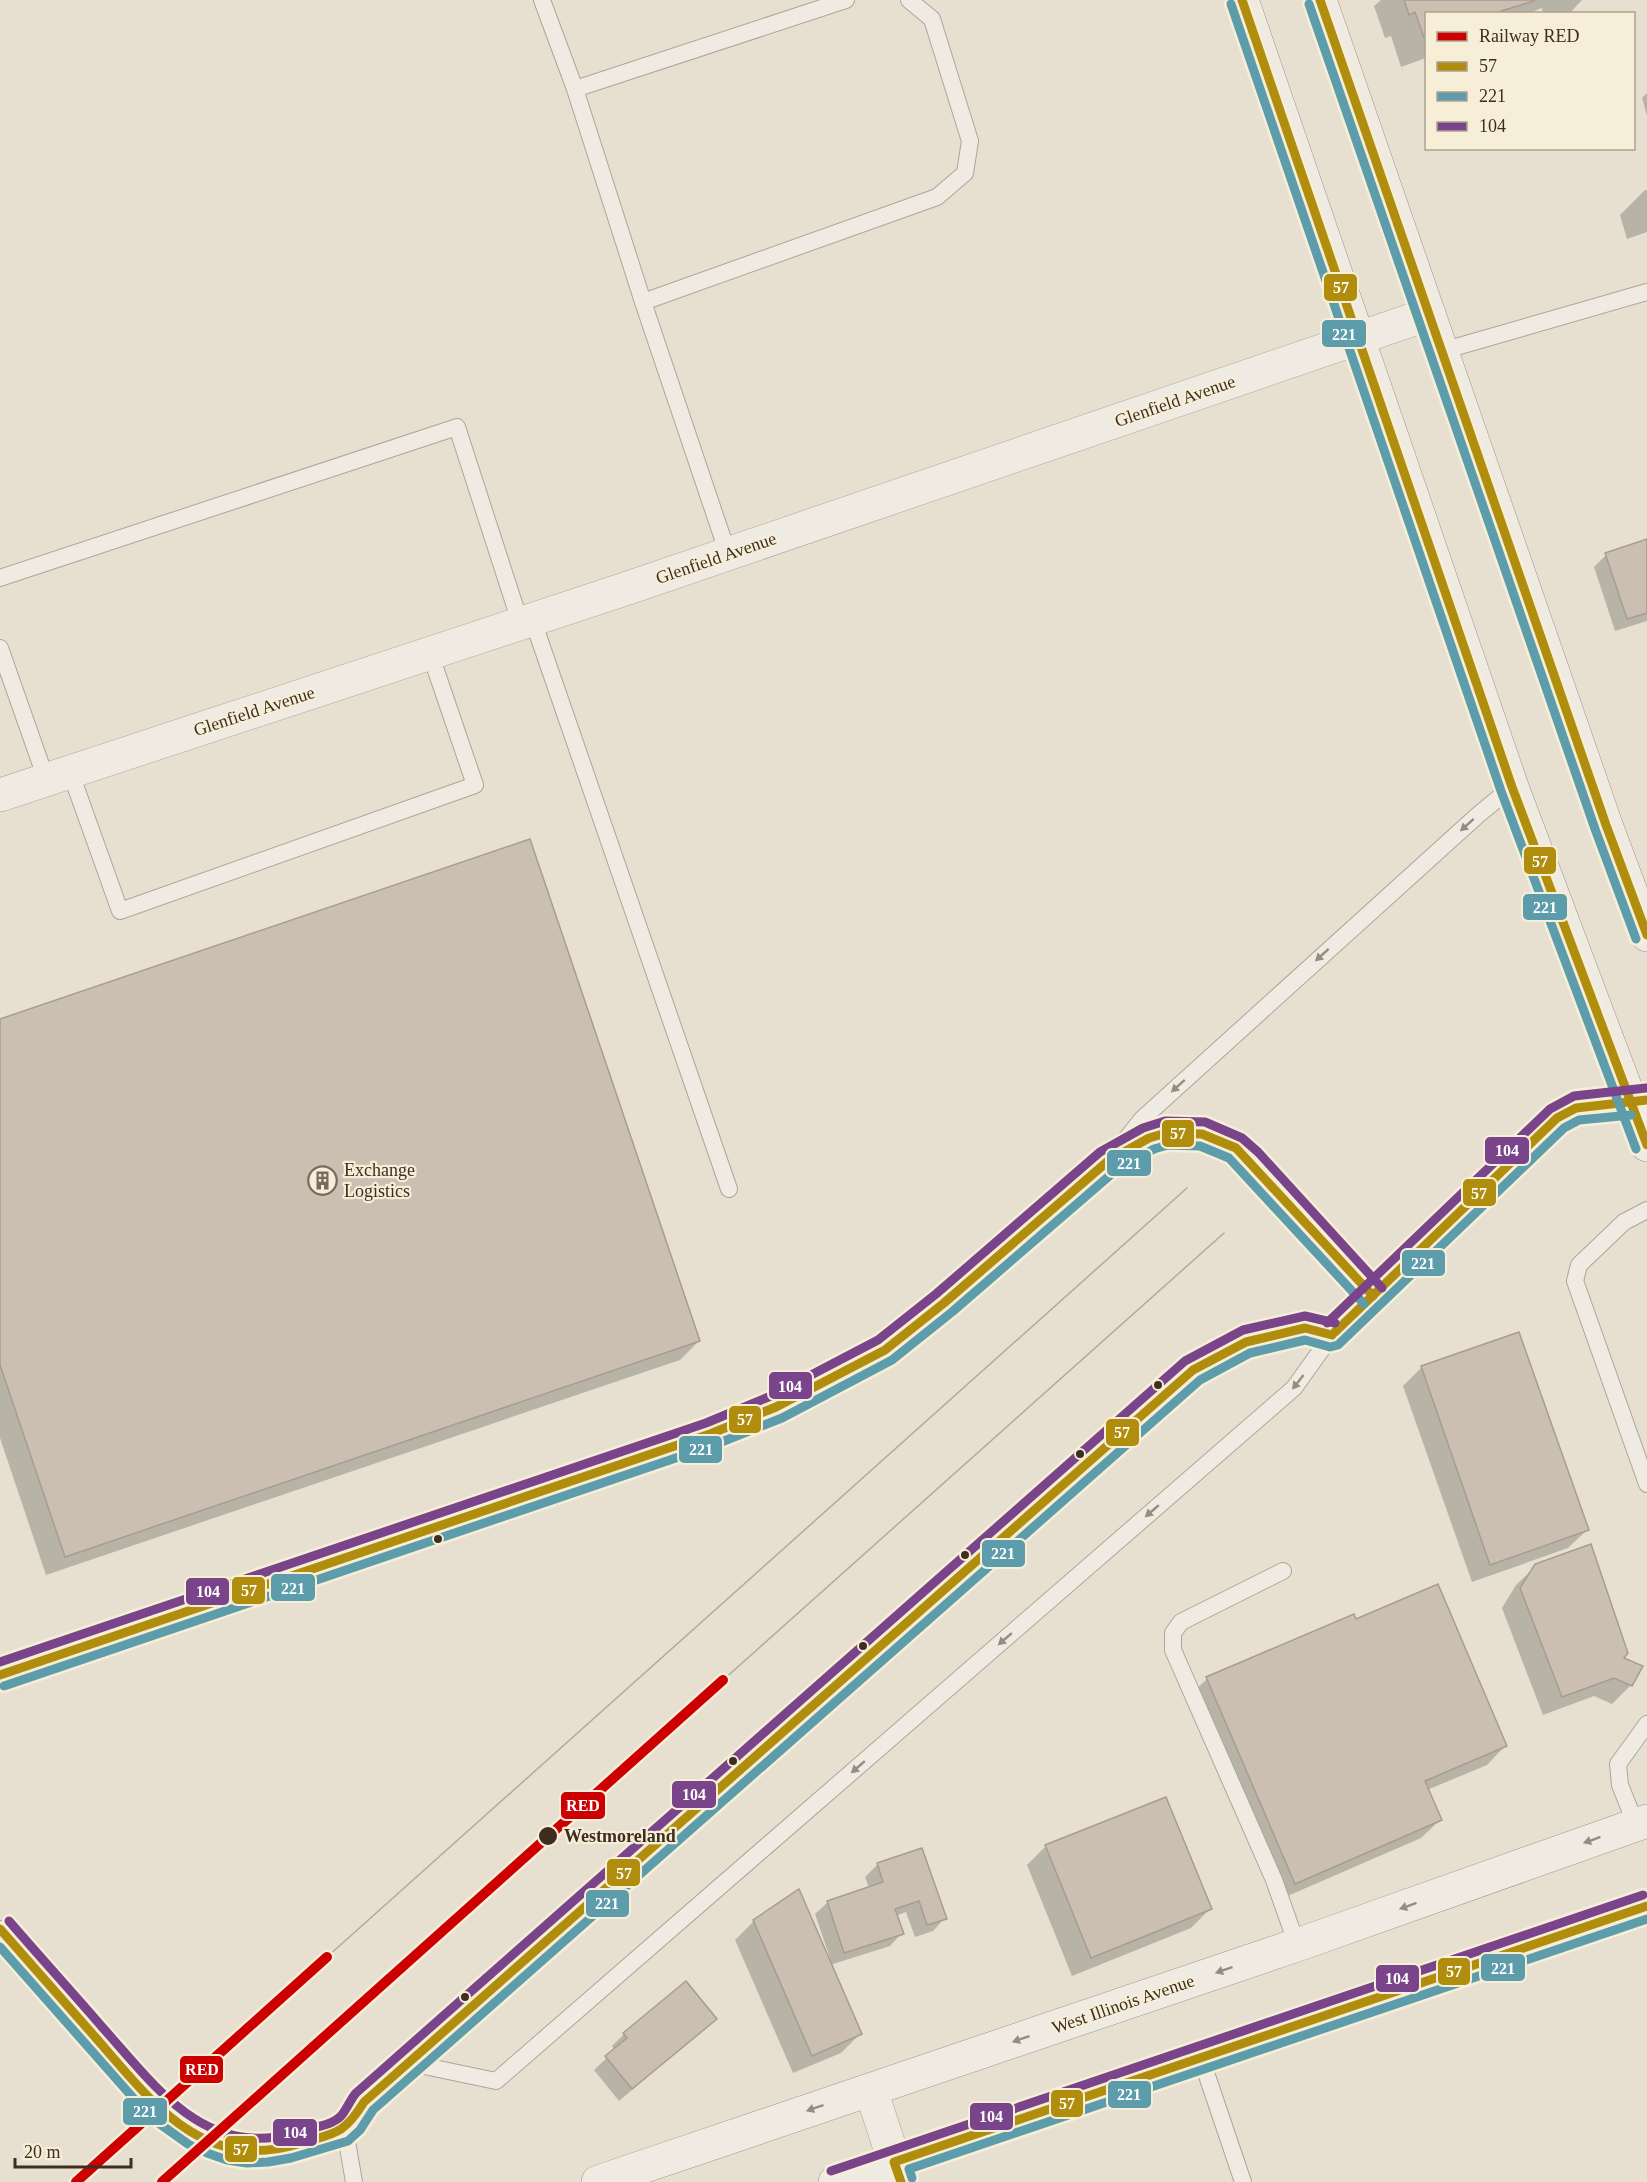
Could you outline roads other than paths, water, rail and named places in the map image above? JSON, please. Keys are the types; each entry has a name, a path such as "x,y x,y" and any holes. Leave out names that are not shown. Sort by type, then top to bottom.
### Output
{"main road":[{"path":"1242,0 1512,787 1639,1102 1647,1145"},
{"path":"1320,0 1606,825 1647,935"},
{"name":"Glenfield Avenue","path":"0,795 728,554 1429,314"},
{"name":"West Illinois Avenue","path":"598,2182 1297,1945 1641,1823"},
{"path":"835,2182 898,2172 1201,2058 1647,1906"},
{"path":"871,2090 898,2172"}],"lane":[{"path":"542,0 575,90 643,302 728,554"},
{"path":"575,90 846,0"},
{"path":"643,302 937,197 965,173 970,141 932,20 909,0"},
{"path":"1442,351 1647,292"},
{"path":"0,578 457,427 729,1189"},
{"path":"1,652 120,911 475,785 430,653"},
{"path":"0,1675 710,1434 776,1407 885,1350 944,1303 1108,1161 1142,1119 1478,815 1512,787"},
{"path":"410,2063 496,2081 1293,1388 1332,1335 1557,1118 1576,1108 1639,1102"},
{"path":"1108,1161 1149,1138 1166,1133 1202,1134 1236,1148 1250,1160 1373,1296"},
{"path":"1647,1210 1624,1222 1579,1265 1575,1281 1647,1484"},
{"path":"0,1929 158,2108 184,2128 208,2142 223,2147 256,2151 276,2150 345,2130 364,2102 1193,1370 1246,1342 1305,1328 1332,1335"},
{"path":"1284,1571 1181,1622 1173,1633 1173,1650 1274,1880 1297,1945"},
{"path":"1641,1823 1620,1785 1618,1764 1647,1724"},
{"path":"1201,2058 1243,2182"},
{"path":"345,2130 354,2182"}],"tram line":[{"path":"327,1957 1187,1188"},
{"path":"723,1680 1224,1233"}],"rail line":[{"name":"RED","path":"162,2182 723,1680"},
{"name":"RED","path":"76,2182 327,1957"}],"place":[{"name":"Exchange Logistics","path":"323,1180"},
{"name":"Westmoreland","path":"548,1836"}]}
